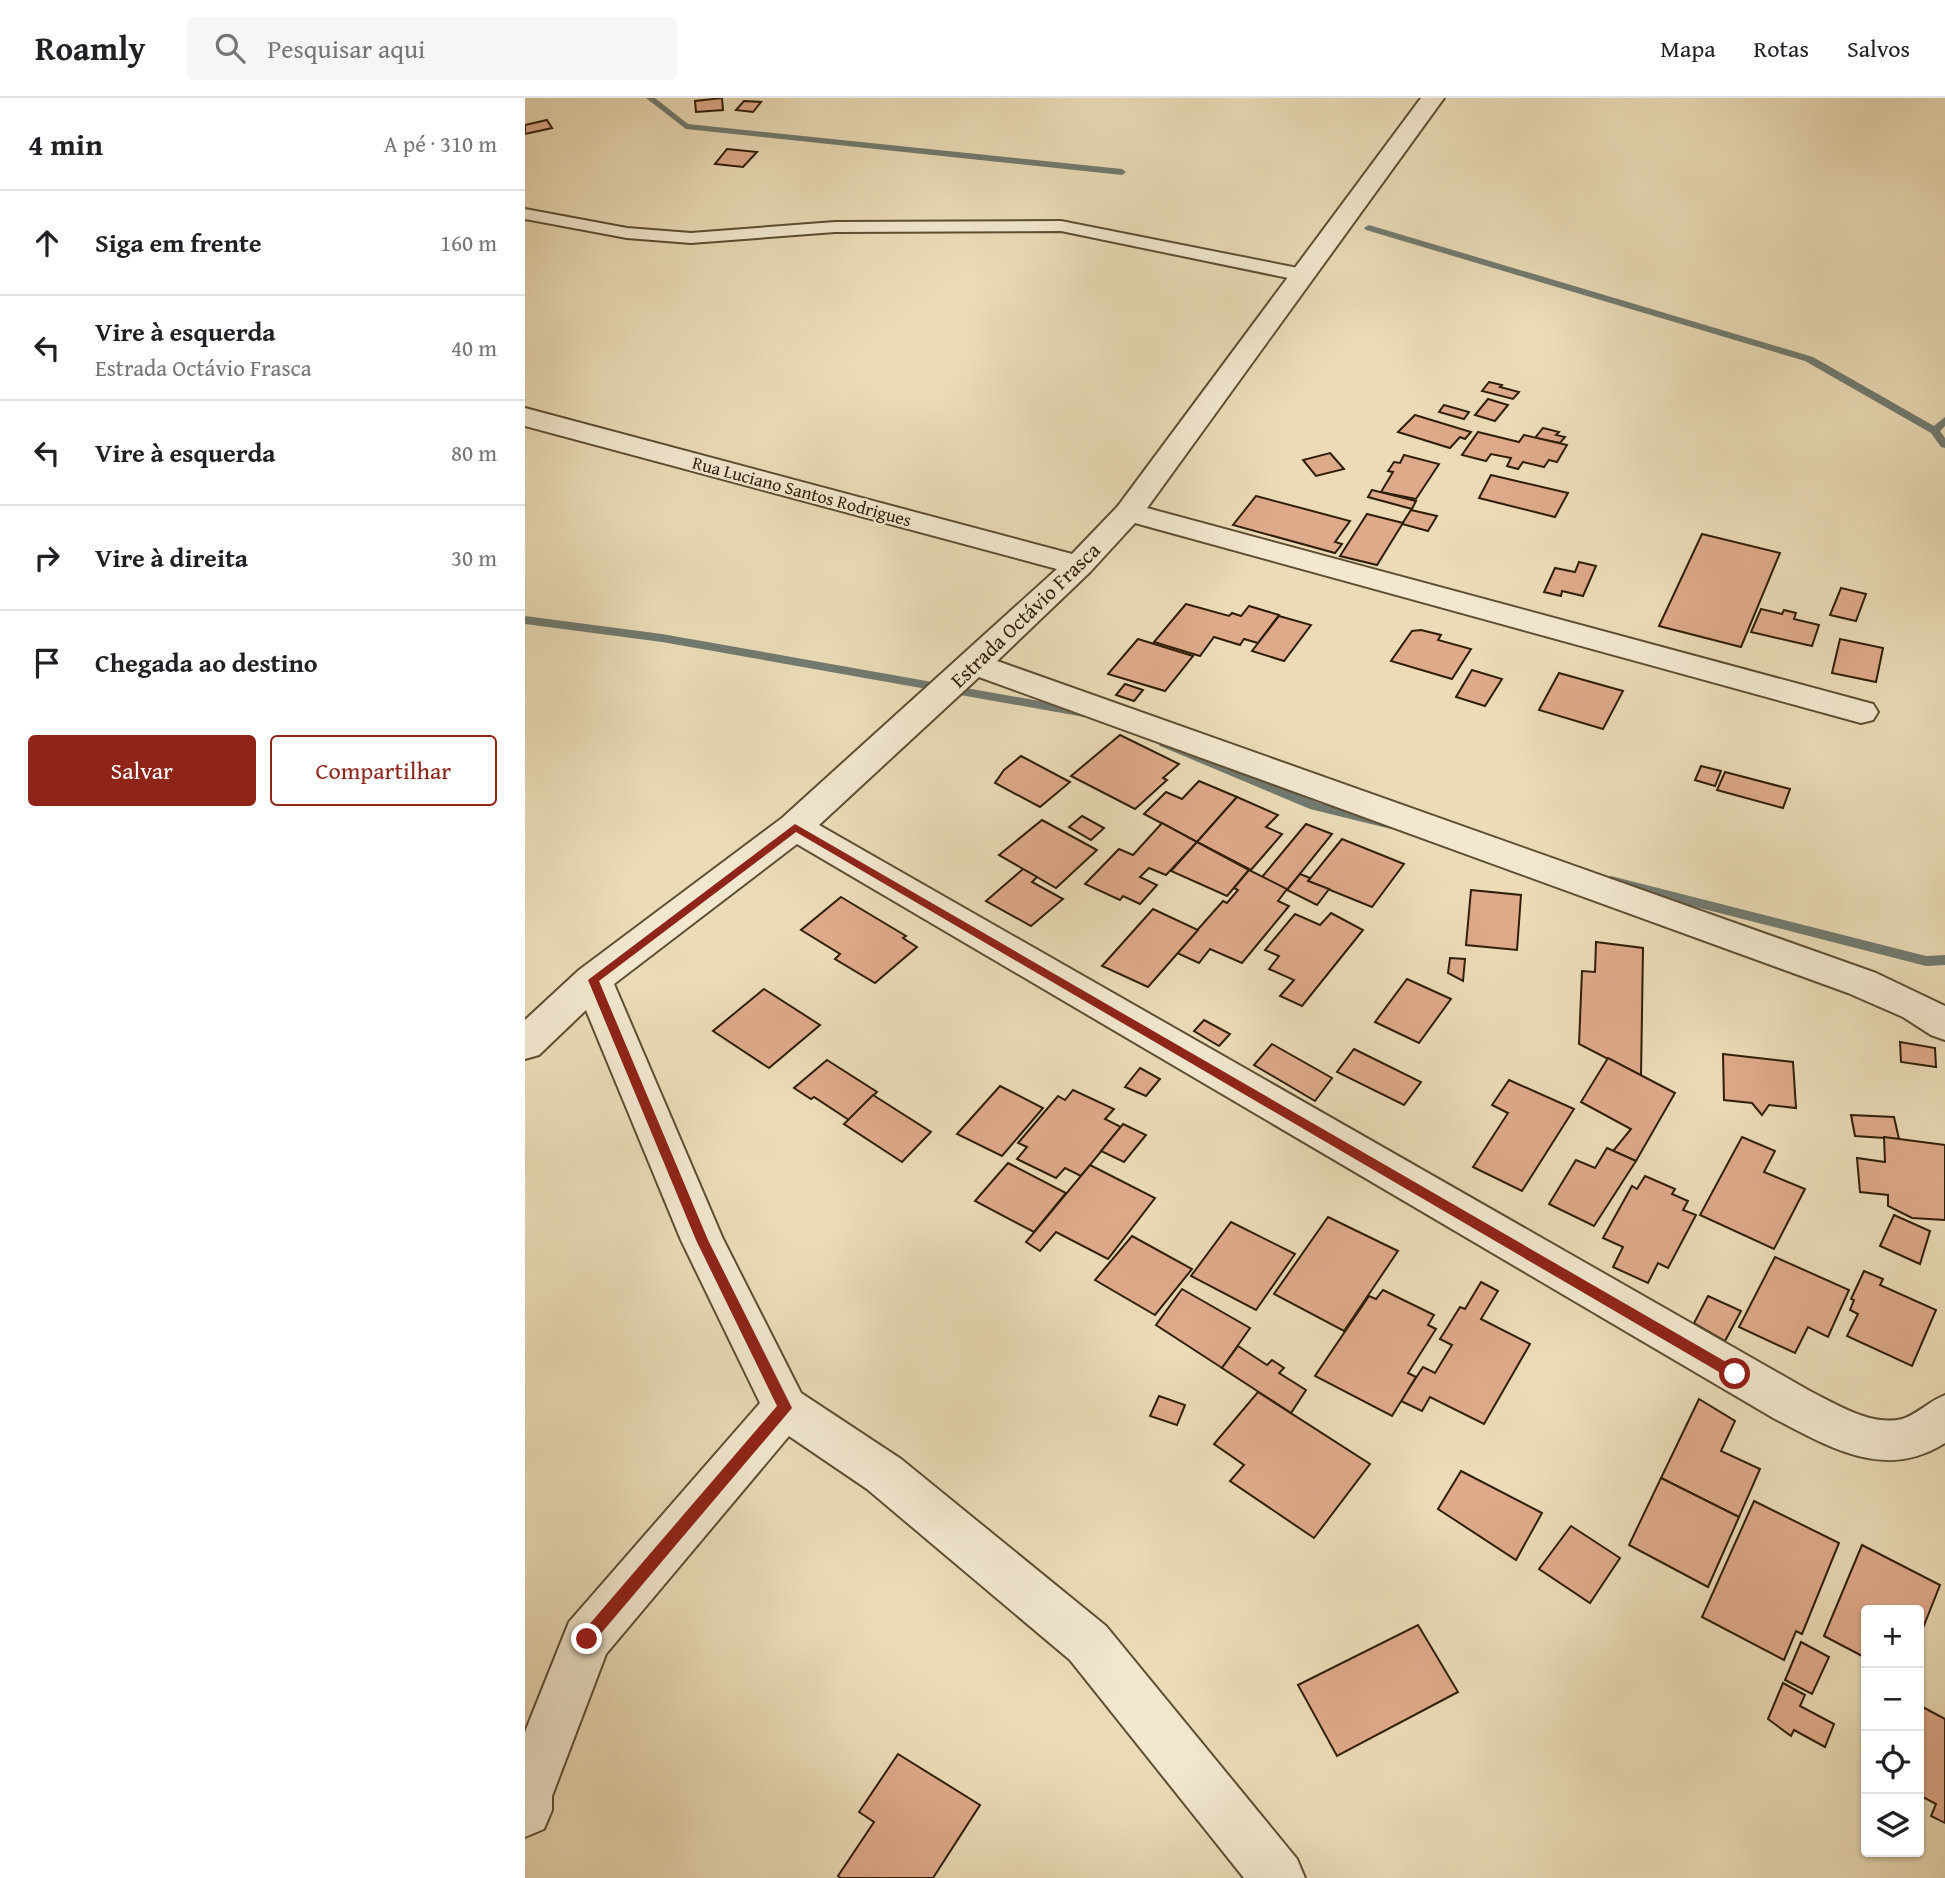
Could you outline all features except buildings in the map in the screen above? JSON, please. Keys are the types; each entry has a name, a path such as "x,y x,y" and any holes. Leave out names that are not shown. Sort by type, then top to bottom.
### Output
{"street":[{"name":"Estrada Octávio Frasca","path":"525,1044 593,980 795,827 1079,565 1129,512 1433,98"},
{"name":"Rua Luciano Santos Rodrigues","path":"525,417 1079,565"},
{"path":"1129,512 1861,712"},
{"path":"974,664 1862,983 1917,1007 1945,1025"},
{"path":"795,827 1735,1374 1860,1437 1892,1441 1921,1435 1945,1416"},
{"path":"593,980 702,1240 785,1408 884,1474 1088,1643 1278,1878"},
{"path":"525,1810 526,1796 587,1639 785,1408"}],"lane":[{"path":"525,214 627,233 691,238 835,227 1061,226 1303,275"}],"waterway":[{"path":"650,98 686,126 1122,172"},
{"path":"1369,228 1809,359 1935,431"},
{"path":"1935,431 1945,420"},
{"path":"1935,431 1945,445"},
{"path":"525,620 662,638 1090,714"},
{"path":"1164,743 1315,806 1391,825"},
{"path":"1611,881 1926,961 1945,960"}],"route":[{"path":"587,1639 785,1408 702,1240 593,980 795,827 1735,1374"}]}
